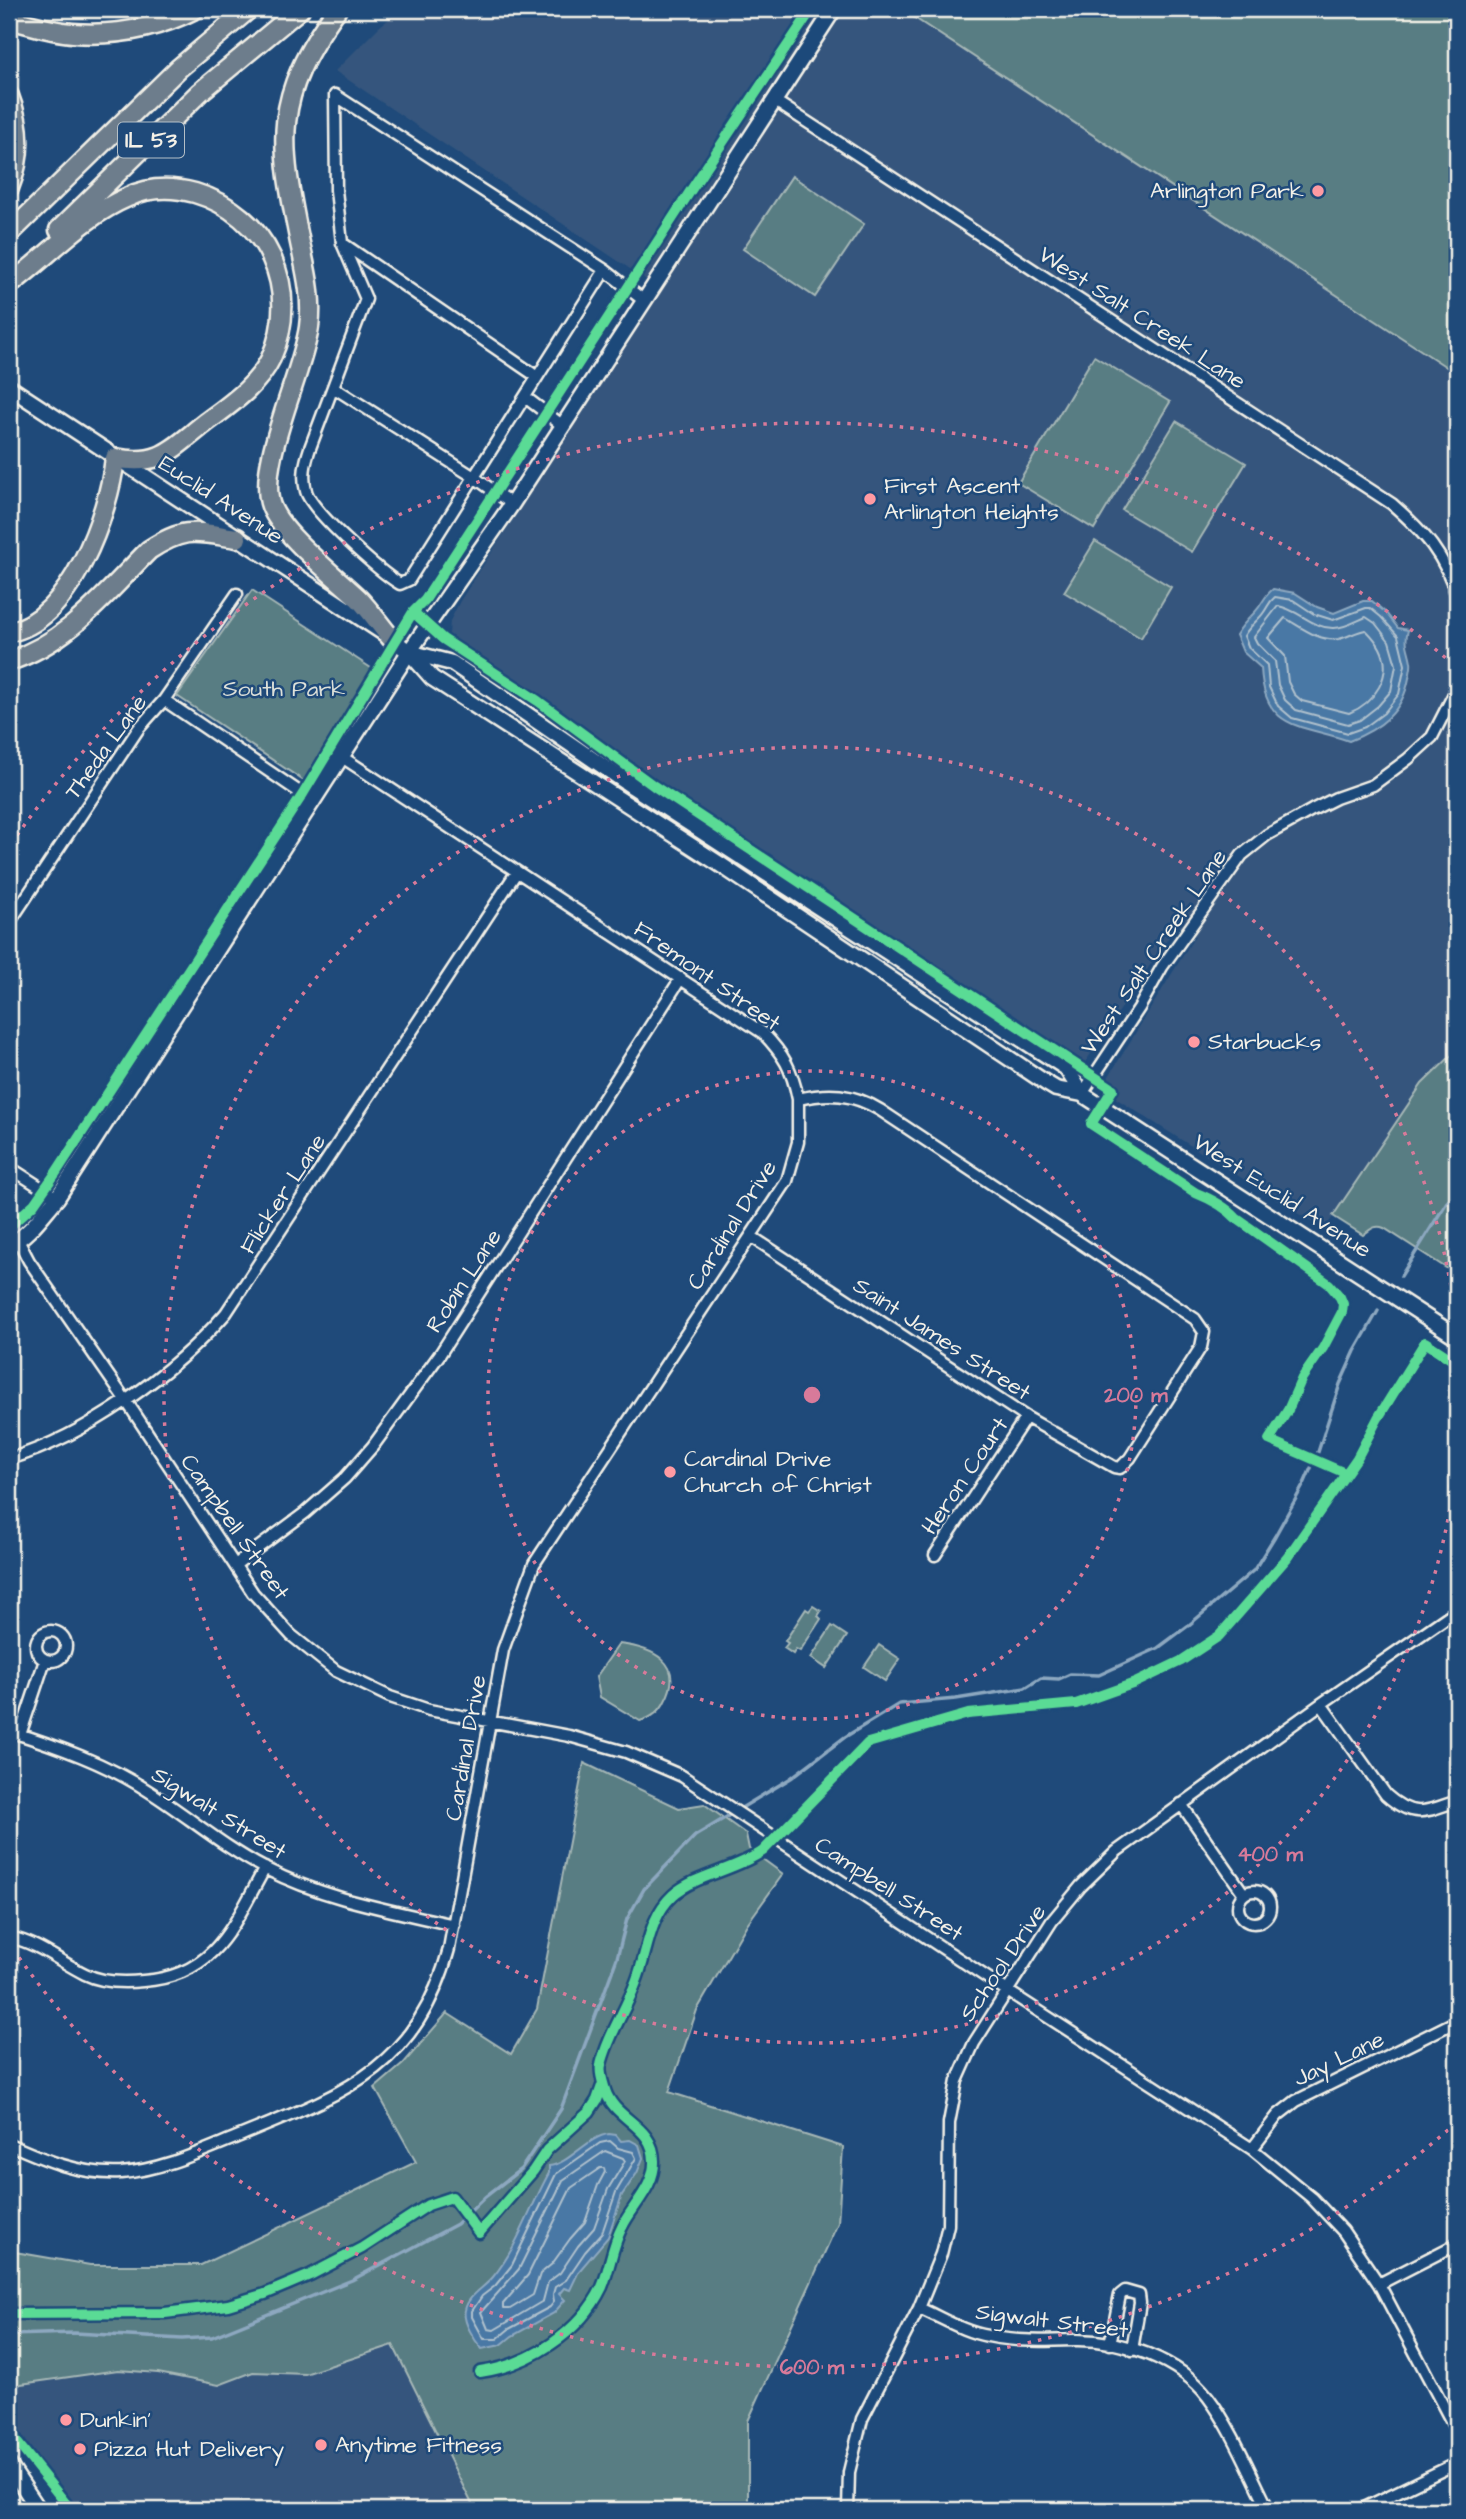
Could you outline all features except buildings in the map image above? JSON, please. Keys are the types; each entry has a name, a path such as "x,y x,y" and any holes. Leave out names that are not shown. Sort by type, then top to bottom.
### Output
{"highway":[{"path":"9,19 72,33 121,32 170,22 195,9"},
{"name":"IL 53","path":"9,234 179,68 248,9"},
{"name":"IL 53","path":"9,279 200,92 300,9"},
{"path":"337,9 300,69 284,125 285,165 308,282 310,311 305,344 268,476 271,505 285,528 361,601 391,638"},
{"path":"9,96 17,124 18,144 17,161 9,188"},
{"path":"9,285 34,267 66,236 106,207 129,196 167,188 189,191 217,201 248,223 269,250 281,284 281,324 270,359 258,378 242,395 165,454 148,461 115,457 107,500 74,579 64,595 40,617 18,630 9,632"},
{"path":"9,661 36,652 67,631 149,550 163,541 179,533 195,532 237,538"}],"main road":[{"path":"13,1243 33,1226 57,1198 409,652 512,504 834,9"},
{"name":"Euclid Avenue","path":"9,387 409,652"},
{"name":"West Euclid Avenue","path":"409,652 452,663 633,787 1066,1068 1082,1094"},
{"name":"West Euclid Avenue","path":"409,652 432,678 721,865 1046,1083 1056,1089 1082,1094 1457,1337"},
{"path":"9,2465 39,2510"}],"street":[{"path":"605,270 409,580 400,584 385,575 351,545 306,495 304,468 320,417 366,299 342,243 336,190 335,95 605,270 643,300"},
{"name":"West Salt Creek Lane","path":"775,101 1392,504 1434,545 1447,566 1457,597"},
{"path":"342,243 536,376"},
{"path":"333,387 512,504"},
{"path":"525,397 563,426"},
{"name":"Theda Lane","path":"9,923 139,728 163,701 237,594"},
{"name":"West Salt Creek Lane","path":"1082,1094 1139,1008 1162,967 1242,855 1267,835 1312,810 1373,785 1408,759 1432,737 1457,688"},
{"path":"163,701 314,802"},
{"name":"Fremont Street","path":"342,757 763,1033 780,1051 794,1080 798,1099"},
{"name":"Flicker Lane","path":"9,1458 59,1440 125,1400 194,1348 241,1294 516,873"},
{"name":"Robin Lane","path":"235,1565 315,1504 345,1478 373,1446 440,1354 681,978"},
{"name":"Saint James Street","path":"752,1237 1026,1418 1114,1468 1120,1468 1130,1458 1201,1347 1204,1332 1195,1319 869,1103 834,1094 798,1099"},
{"name":"Cardinal Drive","path":"9,2144 42,2159 74,2169 122,2172 173,2162 336,2095 386,2061 413,2030 431,2001 443,1973 503,1650 534,1564 787,1181 798,1142 798,1099"},
{"path":"9,1167 57,1198"},
{"name":"Campbell Street","path":"13,1243 29,1261 125,1400 253,1593 291,1635 336,1671 390,1697 429,1710 569,1736 626,1752 682,1776 1252,2149 1312,2199 1343,2231 1379,2284 1457,2432"},
{"name":"Heron Court","path":"935,1555 1026,1418"},
{"name":"School Drive","path":"848,2510 849,2472 862,2419 919,2308 941,2254 948,2225 949,2123 957,2081 974,2043 1052,1921 1081,1886 1117,1851 1457,1610"},
{"path":"20,1735 45,1660"},
{"path":"1321,1704 1386,1795 1398,1806 1431,1812 1457,1801"},
{"name":"Sigwalt Street","path":"9,1731 122,1775 265,1868 327,1895 454,1925"},
{"path":"1181,1804 1244,1894"},
{"path":"9,1937 24,1940 87,1975 106,1981 124,1983 179,1975 209,1957 224,1938 265,1868"},
{"name":"Jay Lane","path":"1252,2149 1278,2115 1296,2101 1457,2021"},
{"path":"1379,2284 1457,2244"},
{"path":"1110,2344 1120,2295 1125,2291 1132,2292 1139,2295 1140,2302 1132,2350"},
{"name":"Sigwalt Street","path":"919,2308 969,2331 989,2337 1030,2342 1076,2340 1110,2344 1181,2370 1208,2398 1269,2510"},
{"path":"1360,2510 1457,2463"},
{"path":"1048,2510 1058,2510"}],"shaded area":[{"path":"402,9 834,9 654,285 335,71 380,26"},
{"path":"844,9 901,9 1457,374 1457,1050 1422,1084 1324,1230 1101,1089 1195,936 1177,925 1080,1070 601,760 517,694 457,653 449,635 450,621 460,601"},
{"path":"393,2345 475,2510 71,2510 43,2470 9,2412 9,2392 23,2384 118,2370 158,2373 219,2385 253,2372 305,2374"}],"green space":[{"name":"Arlington Park","path":"901,9 1457,9 1457,374"},
{"path":"792,176 864,224 815,297 743,249"},
{"path":"1094,356 1170,402 1094,529 1018,483"},
{"path":"1176,421 1246,463 1192,552 1122,510"},
{"path":"1095,541 1171,587 1141,638 1064,592"},
{"name":"South Park","path":"252,590 371,668 372,673 304,781 177,696"},
{"path":"1457,1050 1457,1275 1384,1228 1375,1227 1363,1235 1333,1216 1422,1084"},
{"path":"813,1606 821,1611 818,1616 821,1619 800,1651 796,1649 793,1654 784,1648 788,1643 785,1641 806,1609 809,1611"},
{"path":"832,1626 847,1636 826,1668 811,1658"},
{"path":"619,1644 654,1654 662,1659 671,1676 670,1688 661,1708 640,1721 600,1697 596,1677"},
{"path":"879,1645 900,1659 885,1681 864,1667"},
{"path":"584,1763 679,1808 704,1804 746,1834 749,1849 783,1874 747,1924 697,2010 669,2092 843,2147 838,2223 748,2421 748,2510 475,2510 393,2345 305,2374 253,2372 219,2385 158,2373 118,2370 21,2384 9,2391 9,2251 90,2265 201,2265 416,2162 375,2088 403,2064 447,2013 511,2054 537,2009"}],"water":[{"path":"1273,589 1295,593 1317,607 1334,613 1363,601 1372,601 1398,628 1408,630 1411,664 1406,690 1396,710 1380,725 1349,741 1288,722 1269,704 1261,668 1243,652 1236,635"},
{"path":"609,2134 616,2135 621,2141 630,2140 639,2145 643,2158 637,2173 622,2195 608,2237 579,2271 570,2290 564,2288 559,2294 565,2300 554,2313 501,2345 482,2349 465,2320 469,2300 493,2277 510,2253 549,2173 549,2166 563,2161 593,2140"}],"waterway":[{"path":"1401,1276 1447,1202 1457,1193"},
{"path":"9,2335 75,2333 182,2339 212,2337 352,2280 457,2224 485,2197 521,2169 561,2109 617,1958 627,1919 644,1889 695,1836 791,1778 845,1737 899,1704 956,1699 1025,1688 1041,1678 1059,1679 1070,1674 1099,1675 1158,1648 1189,1625 1254,1570 1275,1536 1304,1484 1318,1452 1340,1384 1378,1311"}],"cycle path":[{"path":"9,1227 34,1204 55,1174 303,794 413,612 425,600 812,9"},
{"path":"413,612 443,639 538,701 654,786 1113,1089 1091,1124 1196,1193 1222,1206 1329,1284 1340,1297 1342,1312 1269,1440 1345,1473"},
{"path":"480,2372 517,2362 534,2354 551,2344 581,2319 602,2287 619,2234 651,2179 654,2161 648,2139 610,2100 603,2084 601,2068 608,2043 636,1982 653,1925 673,1895 693,1882 763,1851 868,1743 968,1714 1076,1704 1135,1683 1181,1661 1219,1636 1287,1558 1357,1458 1378,1418 1425,1342 1457,1363"},
{"path":"9,2314 165,2313 228,2305 265,2294 310,2275 362,2248 428,2205 452,2197 479,2233 533,2171 547,2150 589,2112 603,2083"},
{"path":"9,2424 16,2441 71,2510"}],"place":[{"name":"Arlington Park","path":"1318,191"},
{"name":"First Ascent Arlington Heights","path":"870,499"},
{"name":"Starbucks","path":"1194,1042"},
{"name":"Cardinal Drive Church of Christ","path":"670,1472"},
{"name":"Dunkin'","path":"66,2420"},
{"name":"Anytime Fitness","path":"321,2445"},
{"name":"Pizza Hut Delivery","path":"80,2449"}]}
